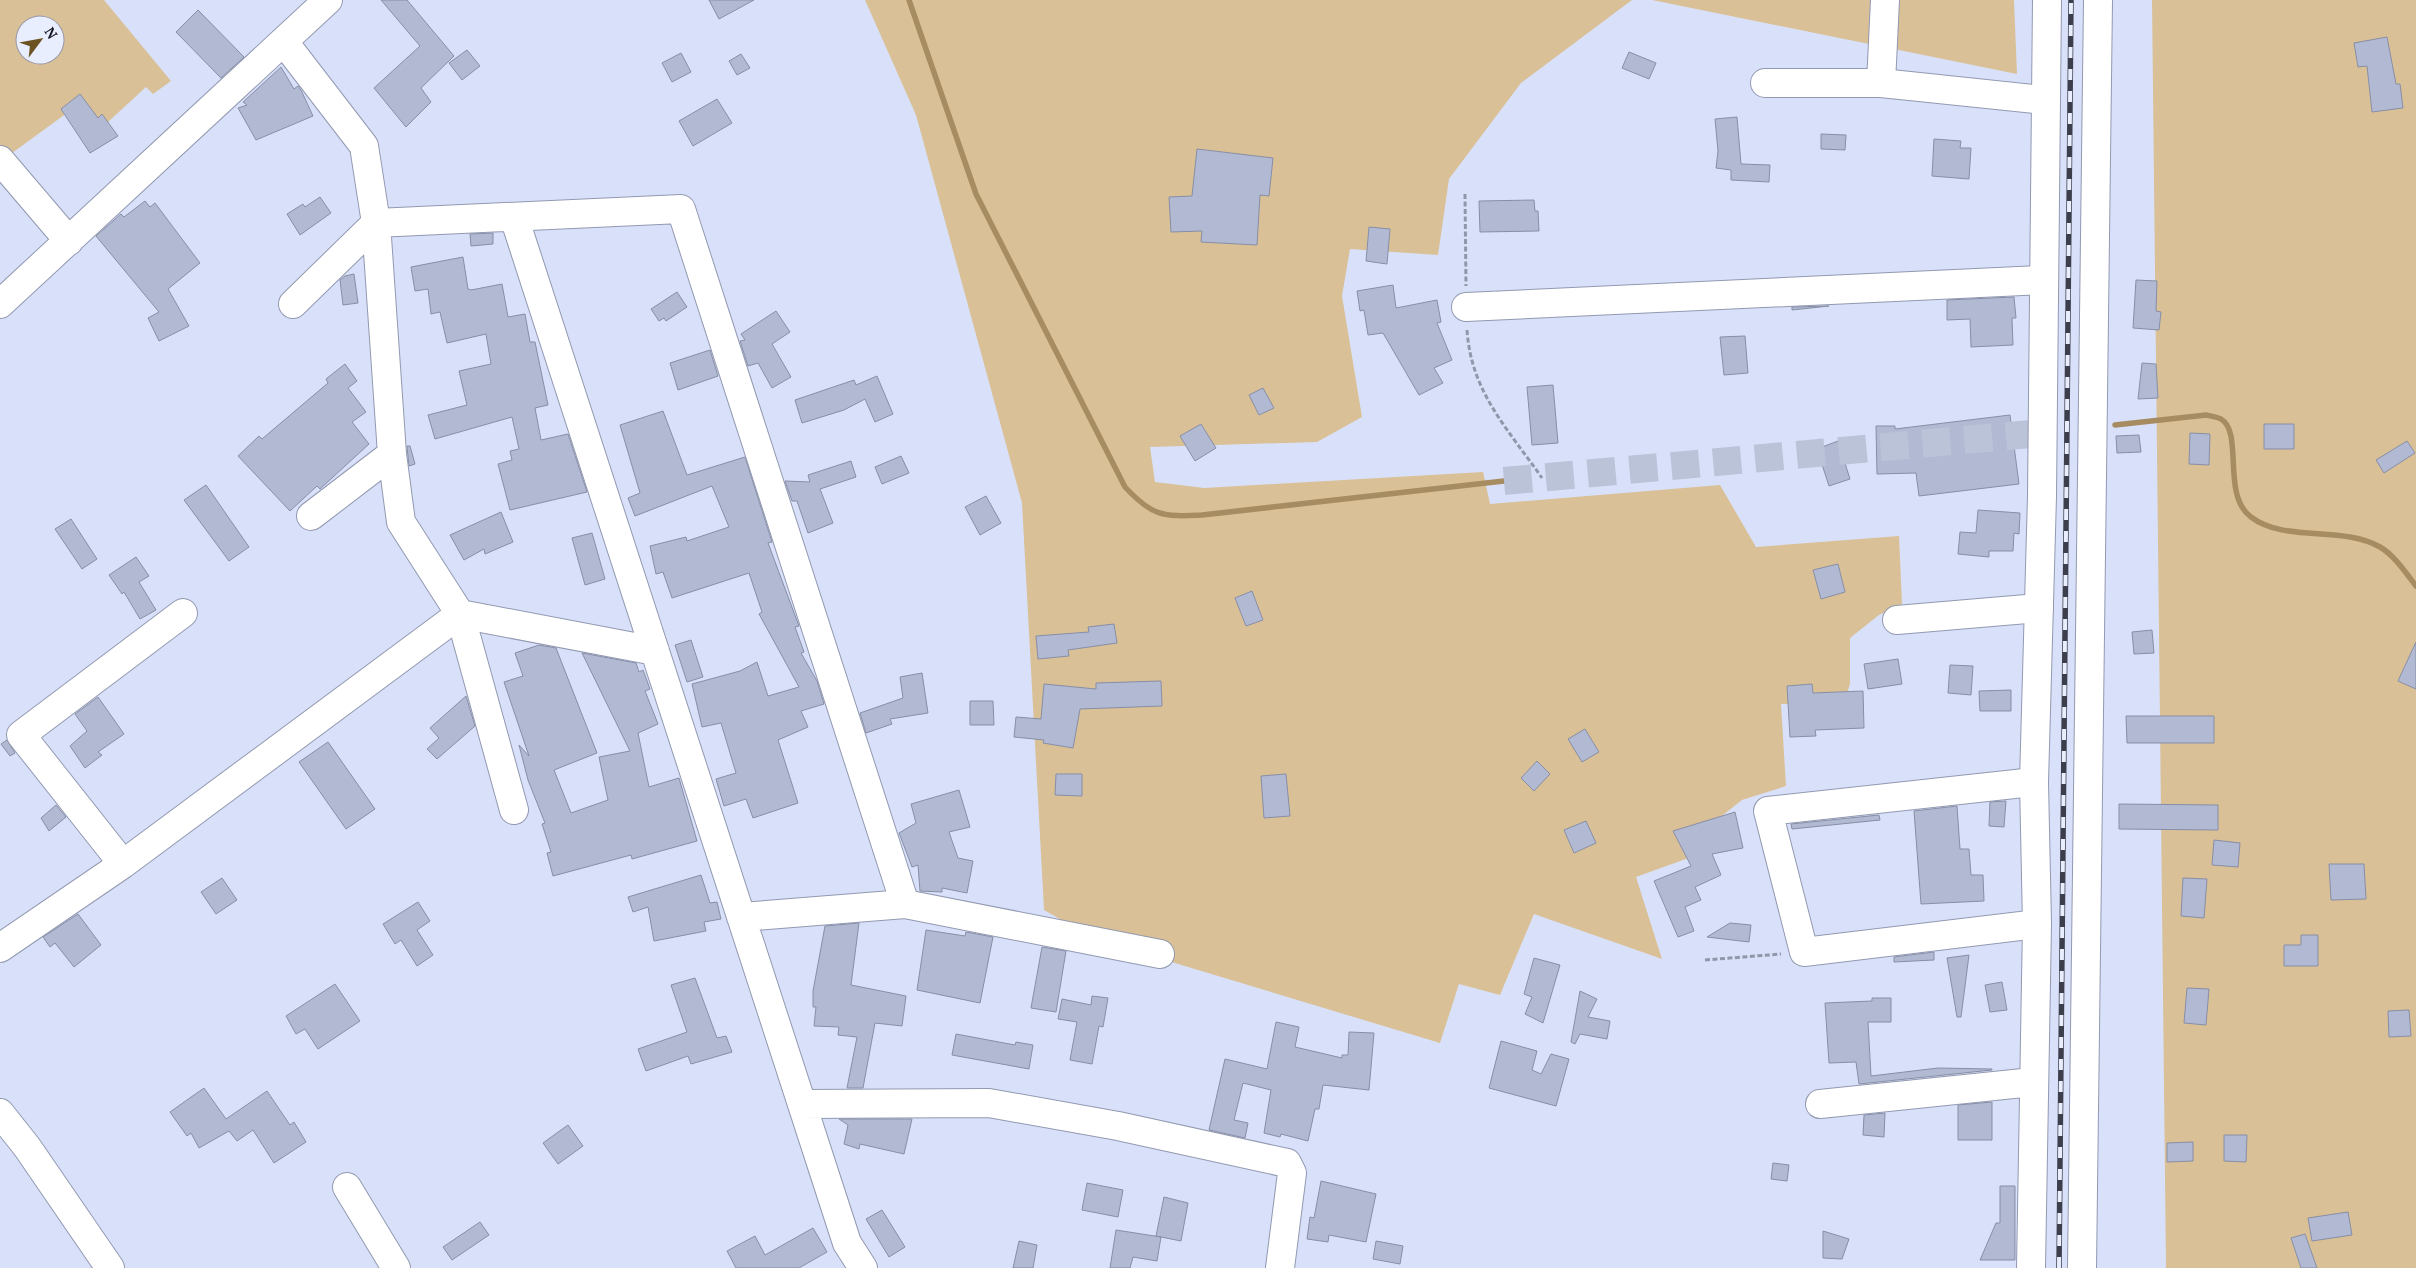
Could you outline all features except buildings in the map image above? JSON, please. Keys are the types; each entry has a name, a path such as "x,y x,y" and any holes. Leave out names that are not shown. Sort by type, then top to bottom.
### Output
{"street":[{"path":"0,304 328,0"},
{"path":"1881,83 1885,0"},
{"path":"2031,1268 2036,924 2034,782 2039,608 2044,100 2047,0"},
{"path":"2082,1268 2098,0"},
{"path":"284,42 364,146 376,223 392,454 401,522 460,614 514,810"},
{"path":"1765,83 1881,83 2044,100"},
{"path":"0,160 69,241"},
{"path":"293,304 376,223 681,209 905,904"},
{"path":"514,217 848,1243 862,1268"},
{"path":"1466,307 2042,280"},
{"path":"311,516 392,454"},
{"path":"1897,620 2039,608"},
{"path":"123,864 21,735 183,613"},
{"path":"0,948 123,864 460,614 655,651"},
{"path":"2034,782 1768,811 1804,952 2036,924"},
{"path":"741,917 905,904 1160,954"},
{"path":"1820,1104 2033,1082"},
{"path":"802,1104 989,1103 1118,1126 1287,1163 1292,1173 1280,1268"},
{"path":"0,1113 27,1147 110,1268"},
{"path":"347,1187 396,1268"}],"path":[{"path":"1465,194 1468,346 1476,379 1485,397 1542,478"},
{"path":"1705,960 1804,952"}],"shaded area":[{"path":"0,0 104,0 171,81 153,94 146,87 95,134 71,110 8,156 0,146"},
{"path":"865,0 1632,0 1521,83 1449,179 1438,255 1350,249 1342,296 1362,417 1317,442 1150,447 1155,482 1204,488 1483,472 1490,504 1720,485 1756,547 1899,536 1902,604 1879,615 1850,638 1850,684 1844,703 1781,704 1786,786 1742,800 1718,819 1722,846 1636,877 1662,959 1534,914 1500,995 1459,984 1440,1043 1095,939 1044,910 1022,503 916,115"},
{"path":"1652,0 2014,0 2017,74"},
{"path":"2152,0 2416,0 2416,1268 2166,1268"}],"waterway":[{"path":"909,0 976,194 1125,487 1134,497 1159,513 1177,516 1202,515 1504,481"},
{"path":"2115,425 2206,415 2221,419 2228,426 2231,437 2234,480 2237,494 2242,507 2251,517 2265,525 2280,530 2365,540 2380,547 2390,555 2416,586"}],"tunnel":[{"path":"1504,481 2042,433"}],"railway":[{"path":"2059,1268 2071,0"}]}
